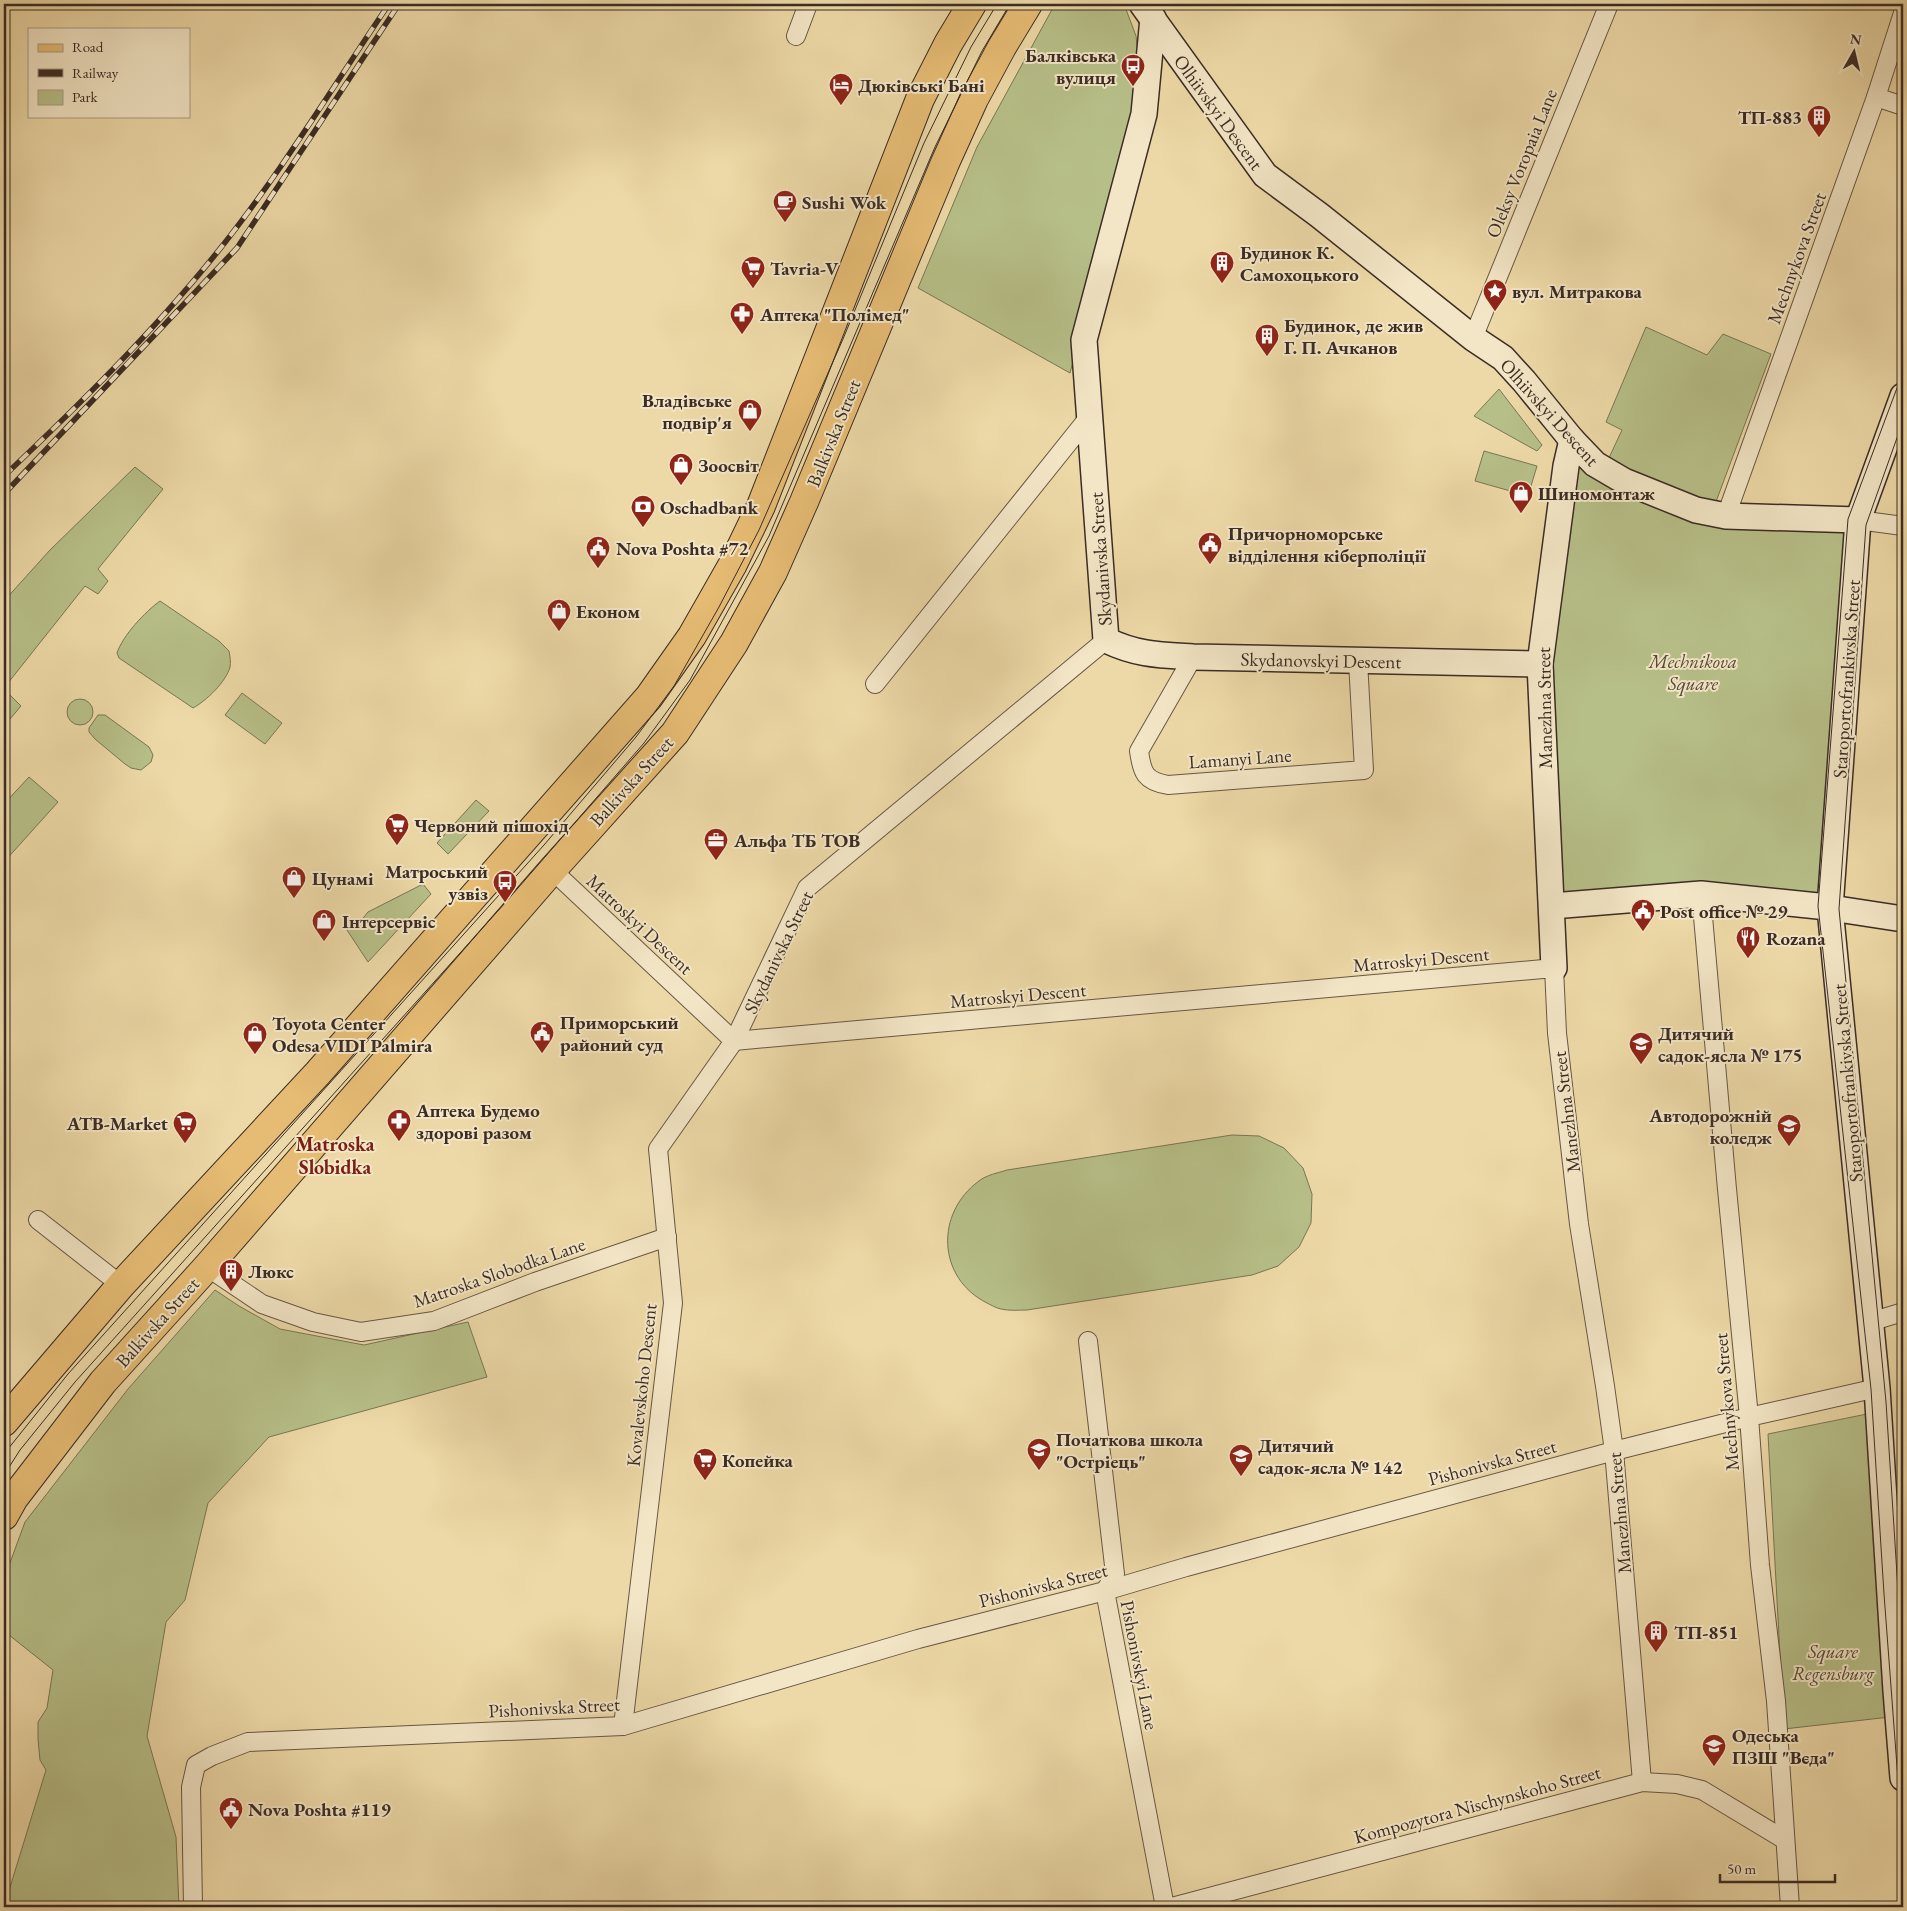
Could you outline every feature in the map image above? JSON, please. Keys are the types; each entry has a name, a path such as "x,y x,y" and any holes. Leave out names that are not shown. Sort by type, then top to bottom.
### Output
{"main road":[{"name":"Balkivska Street","path":"4,1422 121,1285 318,1073 579,780 650,697 692,636 733,564 762,506 920,99 948,44 972,4"},
{"name":"Balkivska Street","path":"4,1516 14,1498 103,1382 207,1267 552,870 675,733 734,644 773,572 945,163 974,99 1002,46 1028,4"}],"street":[{"path":"796,36 808,4"},
{"name":"Oleksy Voropaia Lane","path":"1473,338 1609,4"},
{"name":"Olhiivskyi Descent","path":"1147,11 1265,175 1320,215 1473,338 1503,358 1572,440 1595,464 1624,481 1696,510 1726,516 1858,520"},
{"name":"Skydanivska Street","path":"734,1041 807,888 1106,640 1084,340 1144,114 1147,11"},
{"name":"Mechnykova Street","path":"1726,516 1876,97 1903,13"},
{"path":"1876,97 1903,106"},
{"name":"Staroportofrankivska Street","path":"1903,396 1858,520 1830,908 1877,1388 1895,1681 1903,1778"},
{"path":"875,684 1089,417"},
{"name":"Manezhna Street","path":"1572,440 1566,466 1540,664 1557,1033 1579,1224 1614,1451 1642,1782"},
{"path":"1858,520 1903,526"},
{"name":"Skydanovskyi Descent","path":"1106,640 1124,649 1143,654 1193,657 1540,664"},
{"name":"Lamanyi Lane","path":"1193,657 1139,751 1141,765 1147,778 1157,783 1168,785 1364,770 1358,661"},
{"name":"Matroskyi Descent","path":"552,870 734,1041 1554,968"},
{"path":"1552,906 1701,894 1830,908 1903,919"},
{"name":"Mechnykova Street","path":"1701,894 1726,1189 1749,1416 1760,1565 1776,1701 1790,1907"},
{"name":"Kovalevskoho Descent","path":"623,1726 673,1303 658,1149 734,1041"},
{"path":"38,1220 121,1285"},
{"name":"Matroska Slobodka Lane","path":"207,1267 262,1304 314,1322 361,1332 434,1321 535,1282 667,1237"},
{"path":"1870,1322 1903,1312"},
{"name":"Pishonivskyi Lane","path":"1088,1342 1115,1574 1105,1591 1165,1907"},
{"name":"Pishonivska Street","path":"194,1907 191,1788 196,1765 212,1756 248,1742 623,1726 918,1639 1105,1591 1186,1567 1614,1451 1749,1416 1877,1388"},
{"name":"Kompozytora Nischynskoho Street","path":"1172,1907 1642,1782 1677,1784 1702,1790 1784,1840"}],"green space":[{"path":"1055,4 1124,4 1136,36 1140,73 1104,242 1070,373 918,288 977,147"},
{"path":"1646,327 1707,355 1723,334 1771,354 1714,507 1608,460 1622,430 1606,422"},
{"path":"1499,389 1542,445 1537,451 1474,416"},
{"name":"Mechnikova Square","path":"1572,440 1696,510 1848,519 1830,908 1552,906 1540,664"},
{"path":"1484,451 1537,466 1528,496 1475,481"},
{"path":"135,467 163,489 98,569 108,581 98,594 85,586 4,688 4,601 50,550"},
{"path":"160,601 219,641 229,651 230,665 228,673 220,685 204,701 193,708 119,658 117,653 135,624"},
{"path":"4,689 21,706 5,725 4,724"},
{"path":"242,693 282,723 265,744 225,715"},
{"path":"80,699 89,703 93,712 89,721 80,725 71,721 67,712 71,703"},
{"path":"98,715 105,715 149,747 153,755 151,762 141,770 131,768 95,739 89,732 89,728"},
{"path":"29,777 58,802 4,862 4,804"},
{"path":"476,800 489,811 448,854 437,843"},
{"path":"423,884 431,894 368,962 347,930 360,922 368,912"},
{"path":"1232,1135 1259,1136 1284,1148 1303,1168 1312,1194 1311,1223 1299,1247 1278,1266 1252,1275 1027,1310 999,1309 970,1292 958,1278 951,1262 948,1245 949,1227 955,1210 965,1194 985,1177 1007,1170"},
{"path":"215,1290 280,1329 364,1345 468,1322 487,1377 269,1437 208,1503 185,1600 166,1622 147,1736 176,1837 179,1907 4,1907 46,1770 40,1760 38,1722 47,1708 53,1670 4,1631 4,1579 25,1522 128,1389"},
{"name":"Square Regensburg","path":"1867,1414 1890,1717 1784,1729 1768,1434"}],"tram line":[{"path":"4,1454 68,1374 544,845 636,737 674,686 719,607 759,530 843,339 924,143 971,47 997,4"},
{"path":"4,1475 20,1450 75,1382 505,903 644,743 690,680 769,536 935,147 982,51 1010,4"},
{"path":"1903,372 1848,519 1818,906 1871,1389 1903,1846"},
{"path":"1903,421 1866,525 1839,909 1886,1402 1903,1669"}],"railway":[{"path":"4,476 113,369 215,255 283,163 389,4"},
{"path":"4,494 237,248 399,4"}],"place":[{"name":"Балківська вулиця","path":"1133,87"},
{"name":"Дюківські Бані","path":"841,106"},
{"name":"ТП-883","path":"1819,138"},
{"name":"Sushi Wok","path":"785,223"},
{"name":"Будинок К. Самохоцького","path":"1222,284"},
{"name":"Tavria-V","path":"753,289"},
{"name":"вул. Митракова","path":"1495,312"},
{"name":"Аптека \"Полімед\"","path":"742,335"},
{"name":"Будинок, де жив Г. П. Ачканов","path":"1267,357"},
{"name":"Владiвське подвiр'я","path":"750,432"},
{"name":"Зоосвіт","path":"681,486"},
{"name":"Шиномонтаж","path":"1521,514"},
{"name":"Oschadbank","path":"643,528"},
{"name":"Причорноморське відділення кіберполіції","path":"1210,565"},
{"name":"Nova Poshta #72","path":"598,569"},
{"name":"Економ","path":"559,632"},
{"name":"Червоний пішохід","path":"397,846"},
{"name":"Альфа ТБ ТОВ","path":"716,861"},
{"name":"Цунамі","path":"294,899"},
{"name":"Матроський узвіз","path":"505,903"},
{"name":"Post office № 29","path":"1643,932"},
{"name":"Інтерсервіс","path":"324,942"},
{"name":"Rozana","path":"1748,959"},
{"name":"Приморський районий суд","path":"542,1054"},
{"name":"Toyota Center Odesa VIDI Palmira","path":"255,1055"},
{"name":"Дитячий садок-ясла № 175","path":"1641,1065"},
{"name":"Аптека Будемо здорові разом","path":"399,1142"},
{"name":"ATB-Market","path":"185,1144"},
{"name":"Автодорожній коледж","path":"1789,1147"},
{"name":"Люкс","path":"231,1292"},
{"name":"Початкова школа \"Остріець\"","path":"1039,1471"},
{"name":"Дитячий садок-ясла № 142","path":"1241,1477"},
{"name":"Копейка","path":"705,1481"},
{"name":"ТП-851","path":"1656,1653"},
{"name":"Одеська ПЗШ \"Вєда\"","path":"1714,1767"},
{"name":"Nova Poshta #119","path":"231,1830"}],"district":[{"name":"Matroska Slobidka","path":"335,1156"}]}
